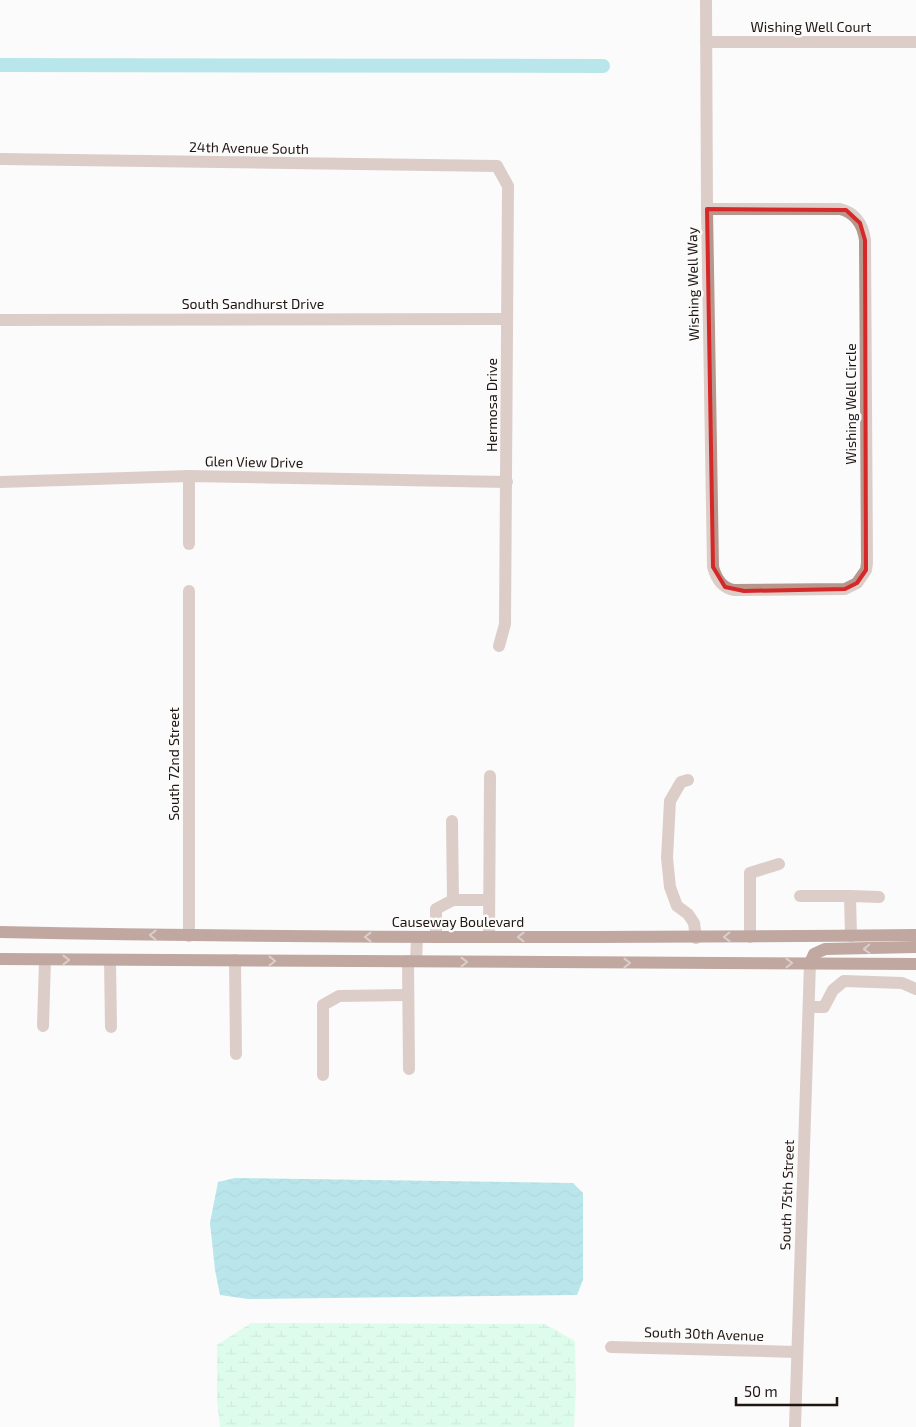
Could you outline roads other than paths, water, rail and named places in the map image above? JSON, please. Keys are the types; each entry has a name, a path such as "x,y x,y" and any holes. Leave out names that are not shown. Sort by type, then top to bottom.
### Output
{"main road":[{"name":"Causeway Boulevard","path":"0,932 189,936 696,938 916,935"},
{"path":"810,964 814,954 825,949 916,947"},
{"path":"0,960 916,964"}],"street":[{"name":"Wishing Well Way","path":"706,0 707,209 713,567"},
{"name":"Wishing Well Court","path":"706,42 916,42"},
{"name":"24th Avenue South","path":"0,159 497,166"},
{"name":"Hermosa Drive","path":"497,166 508,186 505,624 499,646"},
{"name":"Wishing Well Circle","path":"707,209 846,210 856,218 863,228 865,240 866,570 857,583 845,589 744,591 725,587 715,575 713,567"},
{"name":"South Sandhurst Drive","path":"0,320 506,319"},
{"name":"Glen View Drive","path":"0,482 190,476 507,482"},
{"path":"189,544 190,476"},
{"name":"South 72nd Street","path":"189,591 189,936"},
{"path":"489,937 490,776"},
{"path":"688,780 682,782 670,801 667,858 670,887 677,906 688,914 694,923 696,938"},
{"path":"452,821 453,900"},
{"path":"750,937 750,873 778,864"},
{"path":"800,896 879,897"},
{"path":"850,896 851,936"},
{"path":"436,937 436,909 453,900 489,900"},
{"path":"409,1069 408,995 417,937"},
{"path":"42,1026 45,960"},
{"path":"110,960 111,1026"},
{"path":"235,960 236,1054"},
{"name":"South 75th Street","path":"795,1427 810,964"},
{"path":"870,964 871,982"},
{"path":"808,1007 824,1007 833,990 844,981 902,983 916,989"},
{"path":"324,1075 323,1005 339,996 408,995"},
{"name":"South 30th Avenue","path":"611,1347 797,1352"}],"water":[{"path":"235,1178 573,1183 583,1193 583,1280 577,1295 248,1299 220,1295 215,1270 210,1223 218,1182"}],"waterway":[{"path":"0,65 603,66"}]}
